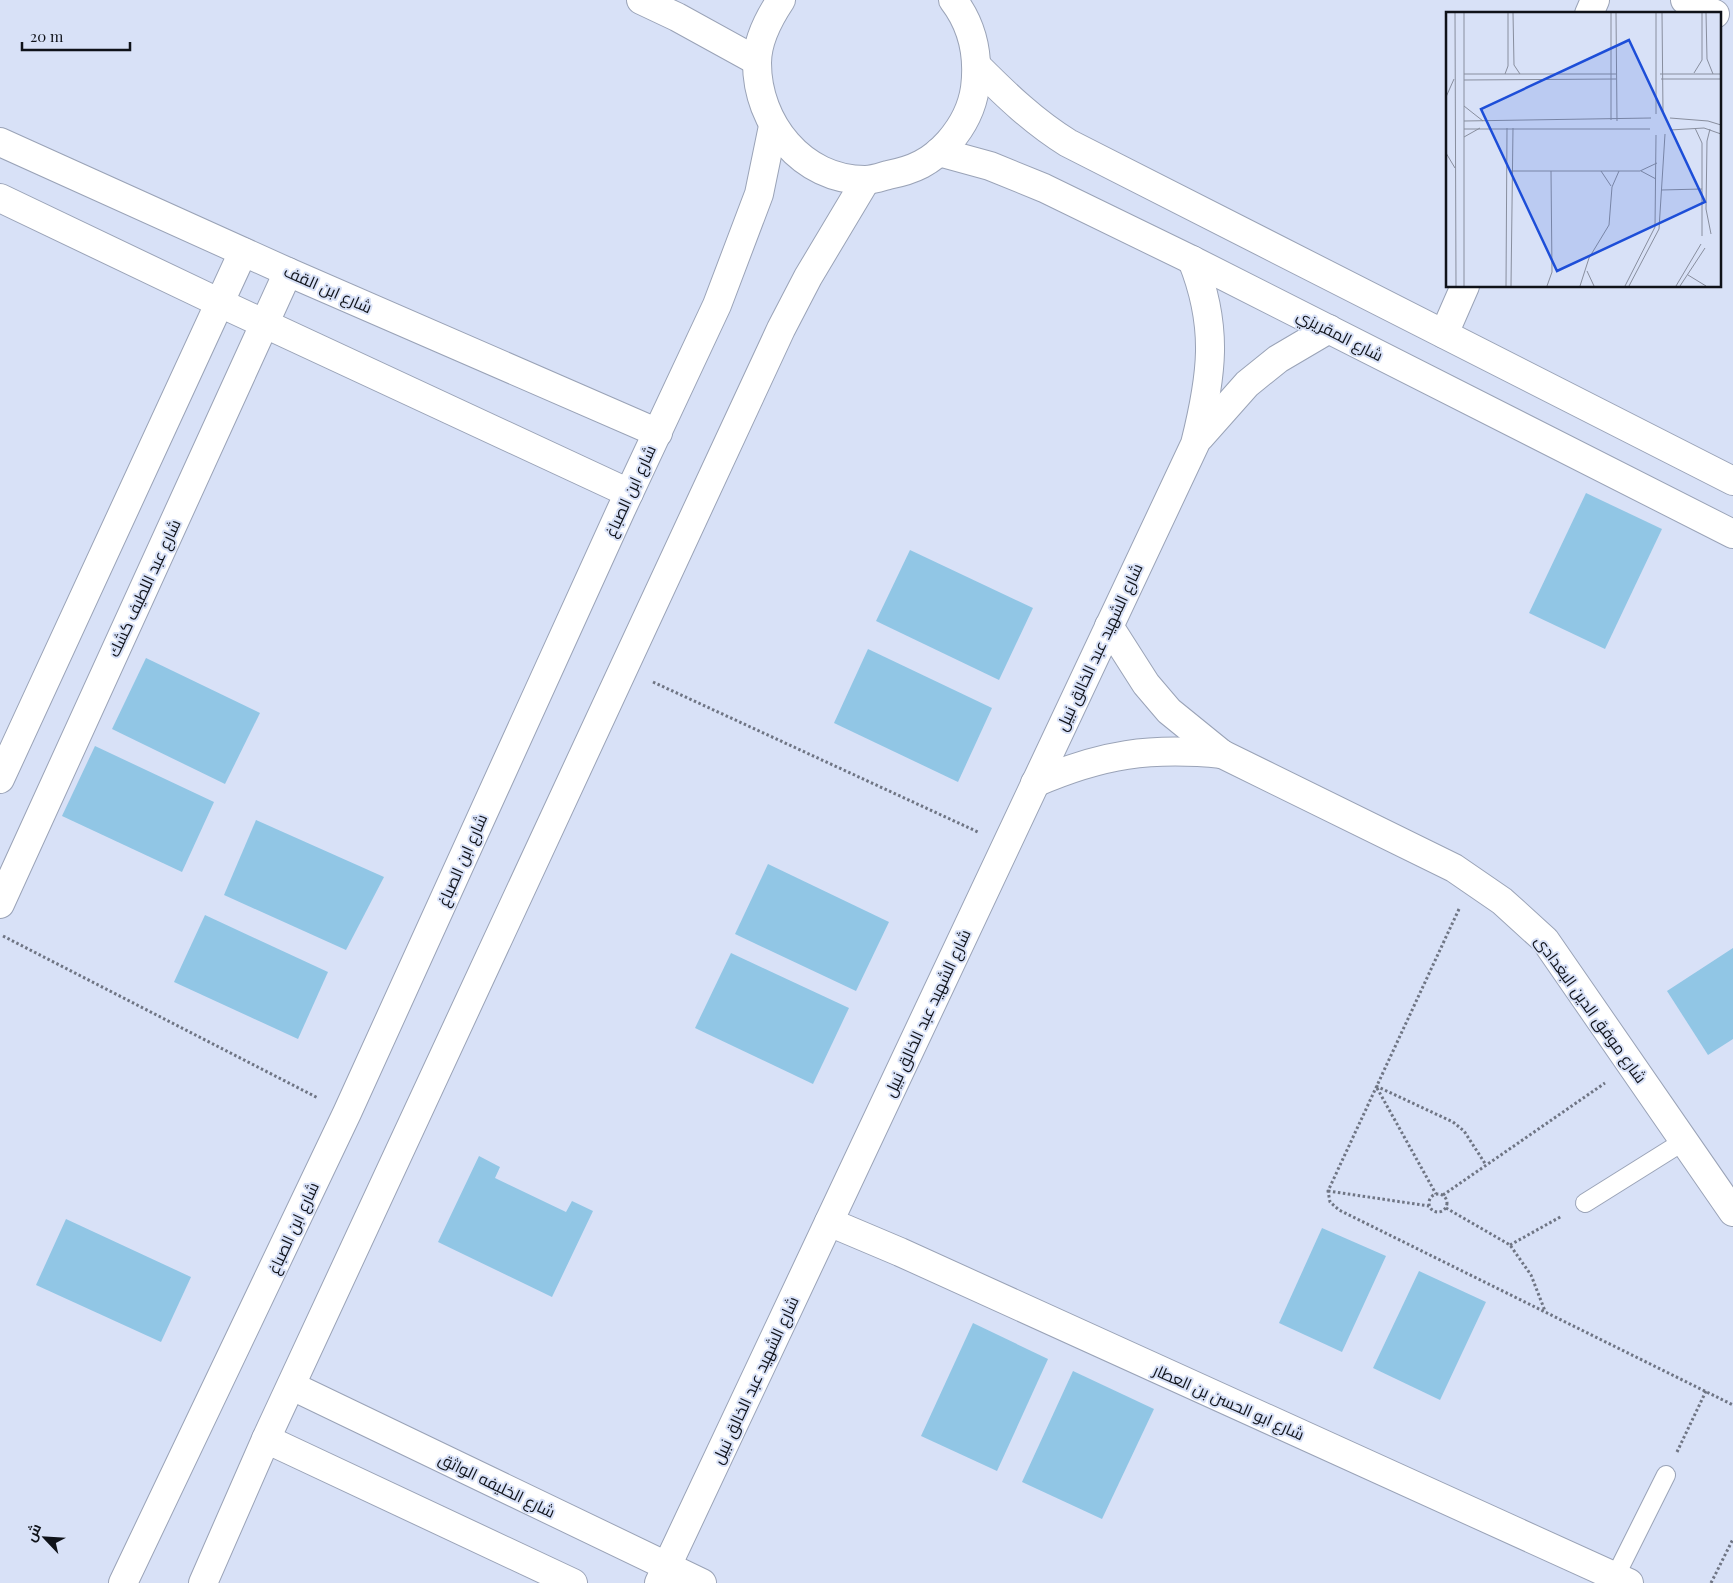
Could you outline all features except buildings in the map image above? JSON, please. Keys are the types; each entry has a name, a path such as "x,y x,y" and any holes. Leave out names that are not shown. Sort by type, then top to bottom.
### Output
{"street":[{"path":"641,0 677,17 757,61"},
{"path":"781,0 769,18 761,40 757,61 760,95 773,126 790,148 812,165 838,176 866,180 912,170 940,152 960,129 973,100 978,67 973,38 959,4"},
{"path":"1590,12 1595,0"},
{"path":"1685,0 1711,12"},
{"path":"1720,16 1733,22"},
{"path":"978,67 1013,102 1049,132 1068,143 1733,481"},
{"name":"شارع ابن الصباغ","path":"123,1583 347,1113 629,492 717,305 742,242 758,194 773,126"},
{"name":"شارع ابن القف","path":"0,142 288,272 658,433"},
{"name":"شارع المقريزي","path":"940,152 1011,173 1192,260 1733,534"},
{"path":"203,1583 266,1439 622,668 781,329 808,276 866,180"},
{"path":"0,198 220,303 629,492"},
{"path":"0,779 243,252"},
{"name":"شارع الشهيد عبد الخالق نبيل","path":"663,1575 1194,444 1210,374 1211,343 1202,285 1192,260"},
{"name":"شارع عبد اللطيف كشك","path":"0,904 288,272"},
{"path":"1444,334 1465,288"},
{"name":"شارع الشهيد عبد الخالق نبيل","path":"1194,444 1220,412 1247,384 1278,359 1329,329"},
{"name":"شارع موفق الدين البغدادى","path":"1109,626 1126,656 1152,691 1194,734 1222,754 1419,851 1473,880 1502,901 1545,940 1733,1212"},
{"name":"شارع موفق الدين البغدادى","path":"1035,782 1071,767 1108,757 1145,751 1184,750 1222,754"},
{"name":"شارع ابو الحسن بن العطار","path":"829,1222 900,1252 1622,1580"},
{"name":"شارع الخليفه الواثق","path":"292,1386 663,1575 702,1583"},
{"path":"266,1439 572,1583"}],"lane":[{"path":"1585,1203 1684,1142"},
{"path":"1622,1580 1666,1475"}],"path":[{"path":"622,668 1006,845"},
{"path":"1473,880 1328,1191 1330,1202 1339,1210 1733,1405"},
{"path":"0,935 347,1113"},
{"path":"1429,1206 1430,1199 1436,1194 1443,1195 1631,1064"},
{"path":"1376,1086 1454,1122 1464,1132 1486,1165"},
{"path":"1376,1086 1436,1194"},
{"path":"1328,1191 1429,1206 1434,1211 1440,1212 1446,1208 1447,1201 1443,1195"},
{"path":"1510,1245 1585,1203"},
{"path":"1446,1208 1510,1245 1531,1275 1545,1312"},
{"path":"1666,1475 1706,1392"},
{"path":"1711,1583 1733,1539"}]}
